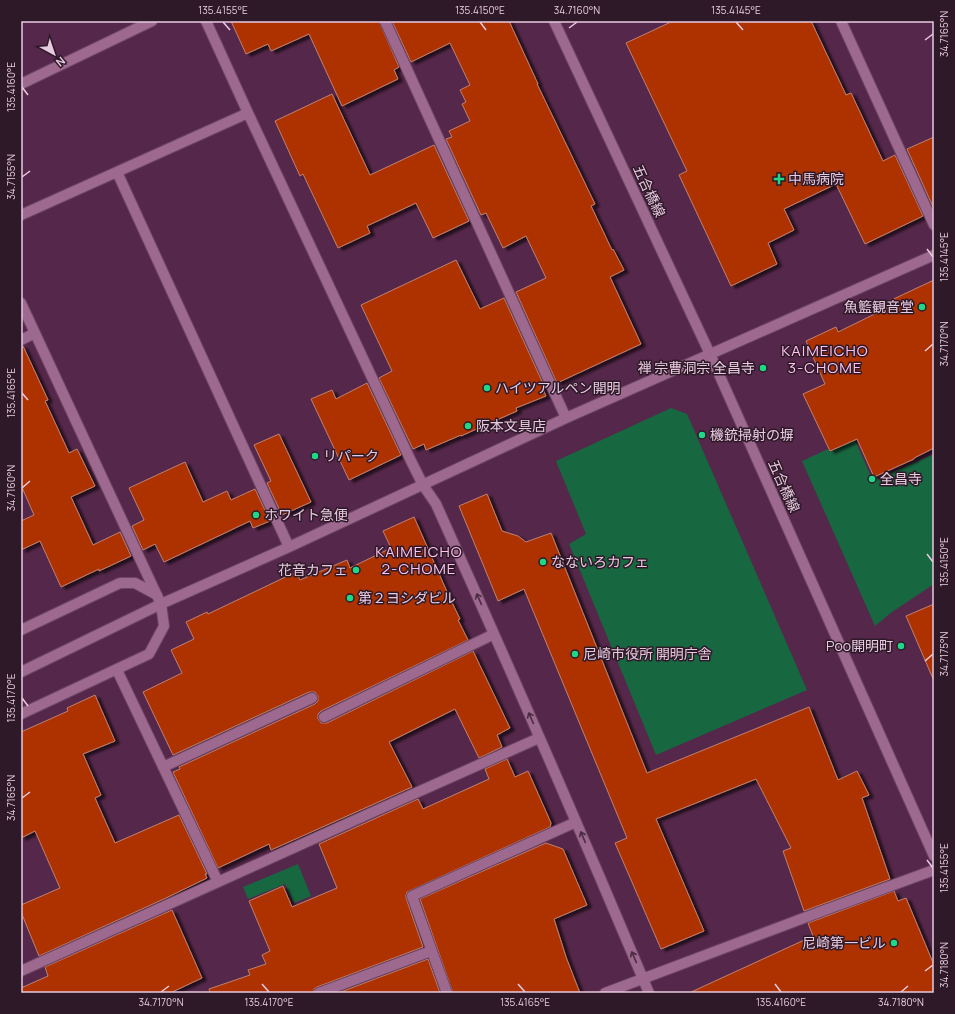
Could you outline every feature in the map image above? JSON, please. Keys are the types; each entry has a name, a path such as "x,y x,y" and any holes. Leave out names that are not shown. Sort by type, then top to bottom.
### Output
{"street":[{"path":"21,84 152,21"},
{"path":"206,21 423,485 436,504 540,738 649,993"},
{"path":"385,21 566,418"},
{"name":"五合橋線","path":"554,21 710,354 934,856"},
{"path":"841,21 934,225"},
{"path":"21,215 248,113"},
{"path":"116,172 289,547"},
{"path":"21,672 158,600 289,547 566,418 934,255"},
{"path":"21,303 158,600 164,626 149,654 21,714"},
{"path":"21,340 35,333"},
{"path":"22,626 120,583 135,583 158,600"},
{"path":"324,717 494,634"},
{"path":"117,670 218,882"},
{"path":"163,767 312,698"},
{"path":"21,971 540,738"},
{"path":"447,993 412,896 576,822"},
{"path":"605,993 934,870"},
{"path":"319,993 431,951"}],"green space":[{"path":"671,408 687,414 807,690 656,755 569,544 586,534 556,461"},
{"path":"855,440 873,481 934,454 934,584 892,612 875,626 802,461 828,449 830,452"},
{"path":"298,864 311,896 294,903 285,884 248,899 243,887"}],"building":[{"path":"231,21 379,21 399,67 394,70 398,79 342,106 309,34 271,51 268,44 246,54"},
{"path":"392,21 509,21 537,84 595,204 591,206 612,250 613,249 624,270 610,277 641,344 557,383 516,292 546,278 526,236 503,248 486,213 481,215 446,139 452,137 449,131 470,121 462,104 466,102 460,90 470,85 450,43 411,62"},
{"path":"673,21 811,21 846,95 851,93 883,161 895,155 923,216 865,244 836,184 784,209 794,230 768,243 777,264 731,286 679,175 687,171 626,43"},
{"path":"332,94 370,175 434,145 469,221 433,238 416,203 367,226 370,233 338,248 303,174 300,176 275,121"},
{"path":"934,137 934,209 907,149"},
{"path":"456,260 480,309 504,298 545,388 543,389 546,396 516,408 517,411 426,450 424,444 413,449 379,378 392,371 361,305"},
{"path":"934,280 934,448 914,459 874,477 857,439 830,451 803,394 825,384 806,341 836,327 838,332 887,308 885,303"},
{"path":"21,346 23,346 48,400 45,401 69,453 77,449 95,486 71,497 93,545 120,532 131,556 61,587 40,541 21,550 21,521 34,515 21,485"},
{"path":"367,383 401,455 349,480 311,399 332,390 336,399"},
{"path":"279,434 311,502 282,515 267,483 271,481 254,445"},
{"path":"185,462 203,502 227,491 231,500 255,489 270,521 253,528 250,521 164,562 155,544 143,550 132,526 144,520 129,488"},
{"path":"487,494 502,531 518,536 526,542 551,533 647,773 809,707 838,780 857,771 869,795 862,798 890,879 804,911 783,851 791,848 756,779 656,819 704,931 661,949 615,843 627,838 524,589 498,601 459,506"},
{"path":"414,517 468,640 321,711 318,714 318,719 321,723 327,723 473,651 510,728 497,735 502,747 479,758 455,709 389,742 412,787 271,850 269,844 218,868 173,772 180,769 179,767 315,704 318,701 318,696 315,692 309,692 173,755 143,692 182,673 171,650 194,639 186,622 207,612 208,614 296,572 300,580 347,560 350,568 391,548 383,531"},
{"path":"934,604 934,681 906,616"},
{"path":"95,695 115,741 83,754 101,795 95,798 115,843 179,815 207,874 205,874 207,878 39,956 21,912 21,905 60,888 35,831 21,838 21,732 68,711 67,708"},
{"path":"507,759 515,777 528,771 551,823 550,827 407,892 406,898 423,947 317,987 314,989 313,993 210,993 209,989 250,975 248,970 266,964 262,955 270,951 249,901 283,886 292,907 337,888 319,844 418,799 423,809 489,779 485,769"},
{"path":"546,843 563,849 587,905 554,919 566,957 580,993 453,993 420,899"},
{"path":"894,891 898,901 906,898 934,965 934,993 689,993 813,936 808,923"},
{"path":"172,910 202,978 170,993 21,993 21,988 48,976 45,967"},
{"path":"428,959 440,993 338,993"}],"place":[{"name":"中馬病院","path":"779,179"},
{"name":"魚籃観音堂","path":"922,307"},
{"name":"禅 宗曹洞宗 全昌寺","path":"763,368"},
{"name":"ハイツアルペン開明","path":"487,388"},
{"name":"阪本文具店","path":"468,426"},
{"name":"機銃掃射の塀","path":"702,435"},
{"name":"リパーク","path":"315,456"},
{"name":"全昌寺","path":"872,479"},
{"name":"ホワイト急便","path":"256,515"},
{"name":"なないろカフェ","path":"543,562"},
{"name":"花音カフェ","path":"356,570"},
{"name":"第２ヨシダビル","path":"350,598"},
{"name":"Poo開明町","path":"901,646"},
{"name":"尼崎市役所 開明庁舎","path":"575,654"},
{"name":"尼崎第一ビル","path":"894,943"}],"district":[{"name":"KAIMEICHO 3-CHOME","path":"825,360"},
{"name":"KAIMEICHO 2-CHOME","path":"419,560"}]}
